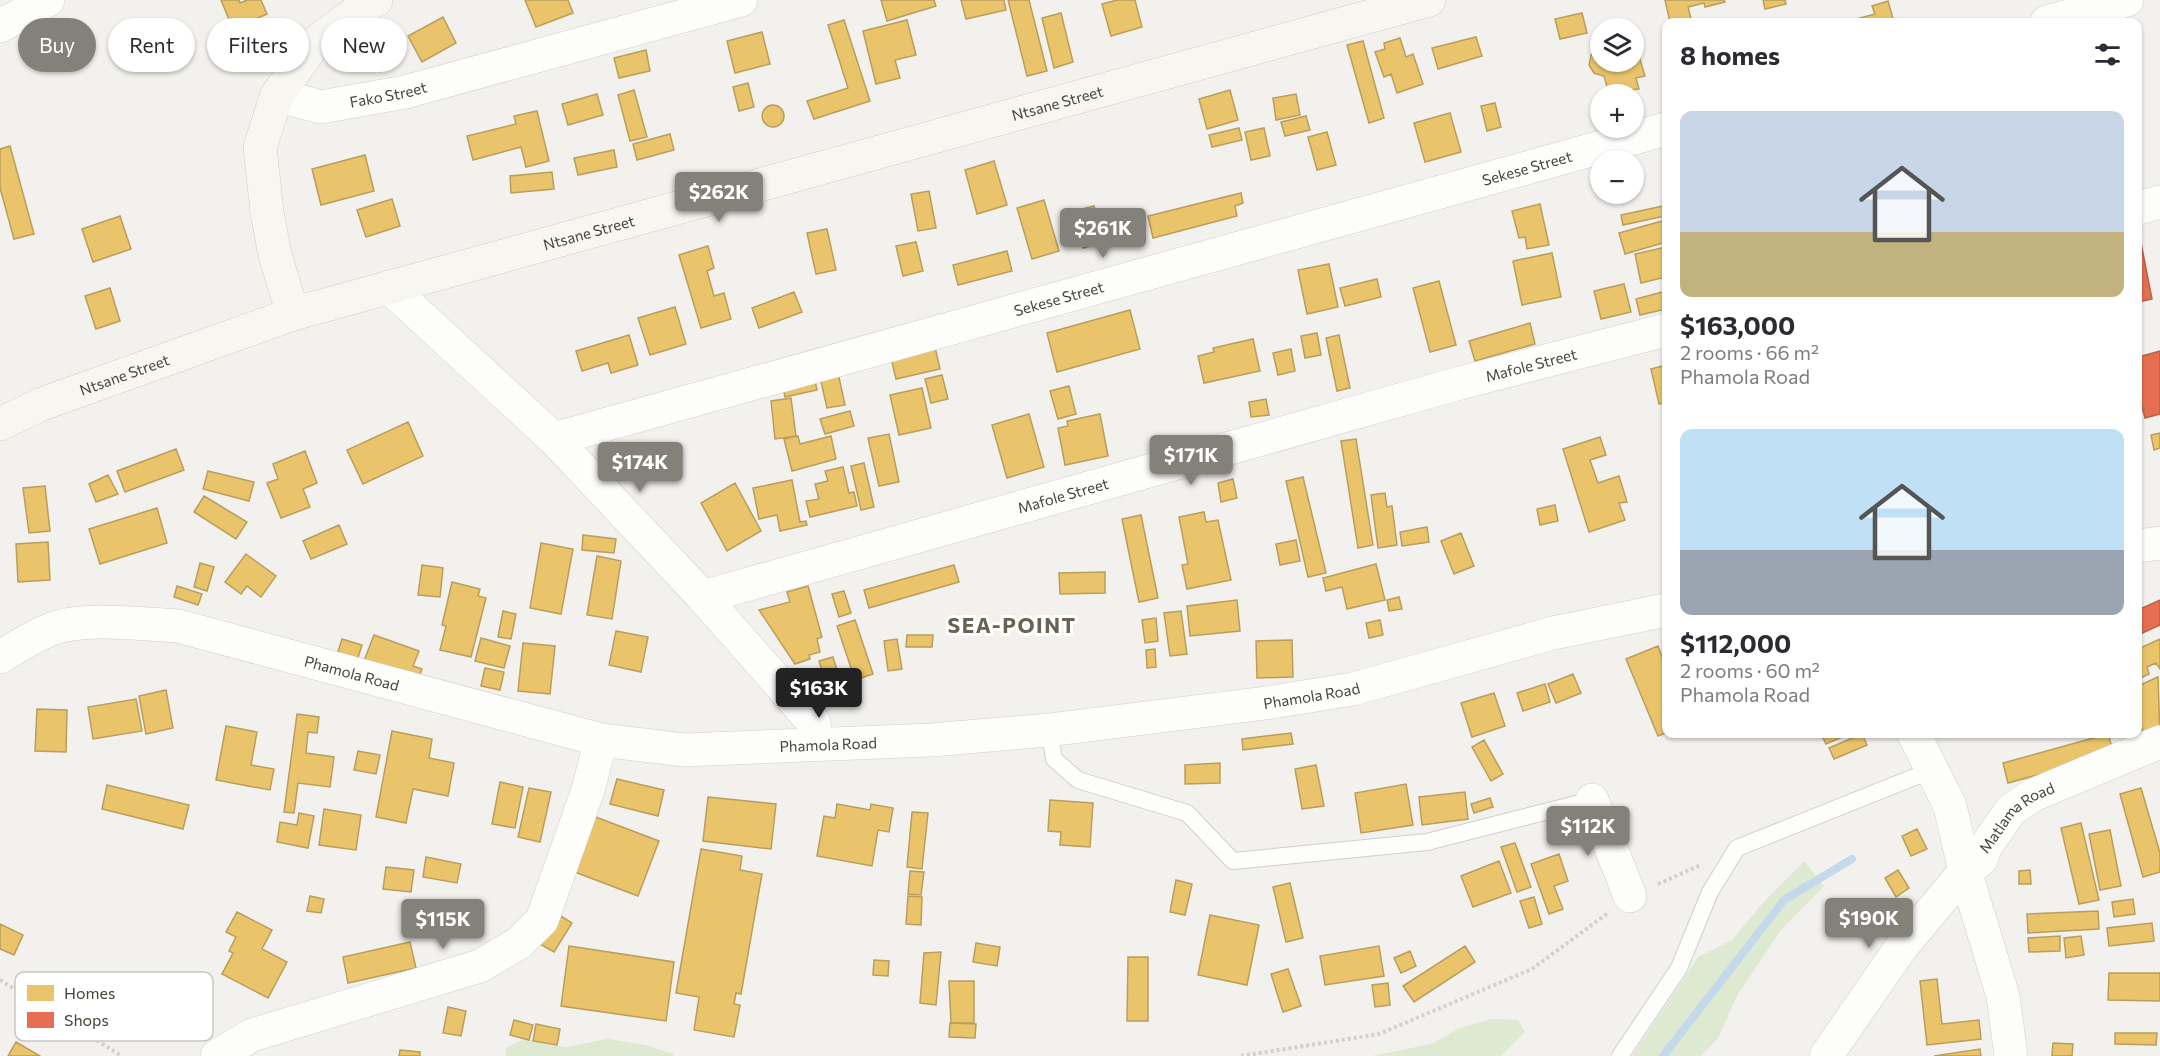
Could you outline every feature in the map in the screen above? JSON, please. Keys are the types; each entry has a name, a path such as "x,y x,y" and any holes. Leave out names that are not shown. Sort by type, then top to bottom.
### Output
{"street":[{"path":"0,26 48,0"},
{"path":"293,314 274,255 260,147 277,95 314,44 360,9 376,0"},
{"name":"Fako Street","path":"277,95 321,107 405,92 741,0"},
{"name":"Ntsane Street","path":"0,424 42,404 293,314 1430,0"},
{"path":"2061,18 2127,0"},
{"name":"Sekese Street","path":"554,439 1662,130"},
{"path":"2142,207 2160,202"},
{"path":"389,287 554,439 703,597 813,723 817,744"},
{"name":"Mafole Street","path":"703,597 1448,387 1662,331"},
{"path":"2142,545 2160,543"},
{"name":"Phamola Road","path":"0,657 49,630 74,624 121,623 178,626 602,740 684,750 931,740 1049,730 1266,703 1353,689 1553,633 1662,611"},
{"path":"1916,738 1950,806 1965,872 2003,996 2012,1056"},
{"path":"217,1056 252,1035 480,966 519,944 542,920 588,790 602,740"},
{"name":"Matlama Road","path":"1826,1056 1900,949 1965,872 1981,860 1986,846 2011,810 2033,795 2160,742"},
{"path":"1592,800 1630,896"}],"lane":[{"path":"1049,730 1054,759 1078,780 1187,813 1233,861 1426,842 1592,800"},
{"path":"1620,1056 1679,968 1710,892 1737,848 1932,770"}],"path":[{"path":"1241,1056 1379,1034 1532,969 1630,896 1737,848"},
{"path":"0,980 15,989"},
{"path":"98,1041 122,1056"}],"green space":[{"path":"1804,861 1824,886 1780,931 1738,994 1718,1038 1701,1056 1632,1056 1698,957 1732,940 1763,903"},
{"path":"1492,1019 1518,1020 1525,1032 1501,1056 1372,1056 1431,1044 1460,1028"},
{"path":"524,1039 566,1047 608,1039 645,1045 673,1054 673,1056 506,1056 506,1048"}],"building: Homes":[{"path":"221,0 239,0 240,3 247,0 261,0 267,14 258,18 228,18"},
{"path":"525,0 568,0 573,13 536,27"},
{"path":"881,0 934,0 936,6 887,21"},
{"path":"961,0 1004,0 1006,10 966,19"},
{"path":"1008,0 1029,0 1047,71 1027,76"},
{"path":"1117,0 1135,0 1142,27 1111,36 1102,4"},
{"path":"1665,0 1724,0 1725,2 1705,7 1704,3 1688,7 1691,18 1669,18"},
{"path":"1763,0 1785,0 1786,4 1765,9"},
{"path":"1888,1 1893,18 1860,18 1875,14 1872,6"},
{"path":"1061,13 1073,62 1054,68 1042,18"},
{"path":"1582,13 1587,33 1560,39 1555,19"},
{"path":"443,17 456,43 422,62 408,36"},
{"path":"844,20 870,101 814,119 807,101 848,88 828,25"},
{"path":"907,20 916,55 895,60 900,78 876,84 863,31"},
{"path":"762,32 770,64 735,73 727,41"},
{"path":"1476,37 1482,56 1438,69 1432,48"},
{"path":"1400,38 1406,57 1413,54 1423,84 1397,93 1391,74 1384,77 1375,52 1385,49 1384,43"},
{"path":"1363,41 1384,118 1369,123 1347,45"},
{"path":"646,50 650,71 619,78 614,58"},
{"path":"1644,72 1645,76 1636,78 1638,84 1606,84 1604,76 1594,73"},
{"path":"748,83 754,107 739,111 733,87"},
{"path":"634,90 647,137 630,141 618,95"},
{"path":"1230,90 1238,120 1207,129 1199,99"},
{"path":"597,94 603,115 568,125 562,104"},
{"path":"1296,94 1300,115 1276,120 1273,98"},
{"path":"1495,103 1501,127 1487,131 1481,106"},
{"path":"773,105 781,108 784,116 781,124 773,127 765,124 762,116 765,108"},
{"path":"537,111 549,161 526,167 521,147 473,160 467,136 516,124 514,116"},
{"path":"1450,113 1461,152 1425,162 1414,123"},
{"path":"1306,116 1310,130 1285,136 1281,122"},
{"path":"1239,128 1242,140 1212,147 1209,135"},
{"path":"1264,128 1270,156 1251,160 1245,132"},
{"path":"1327,132 1336,165 1317,170 1308,137"},
{"path":"670,134 674,150 637,160 633,144"},
{"path":"10,146 34,234 14,239 0,188 0,149"},
{"path":"614,150 617,167 578,175 574,158"},
{"path":"365,155 374,191 321,205 312,169"},
{"path":"994,161 1007,205 977,214 965,170"},
{"path":"552,172 554,189 511,193 510,176"},
{"path":"929,191 936,228 918,231 911,194"},
{"path":"1241,193 1243,203 1235,206 1237,216 1153,238 1148,216"},
{"path":"392,199 400,226 366,237 357,210"},
{"path":"1044,200 1059,251 1032,259 1017,208"},
{"path":"1540,204 1549,245 1527,249 1525,237 1519,238 1512,211"},
{"path":"1094,206 1103,243 1083,248 1074,211"},
{"path":"1662,206 1662,217 1623,225 1621,215"},
{"path":"120,216 131,249 93,262 82,229"},
{"path":"1662,221 1662,243 1625,254 1619,233"},
{"path":"827,229 836,270 816,274 807,233"},
{"path":"916,242 923,271 903,276 896,246"},
{"path":"708,246 714,268 707,271 714,296 724,293 731,319 701,328 679,255"},
{"path":"1662,248 1662,278 1641,283 1635,254"},
{"path":"1007,251 1012,271 958,285 953,265"},
{"path":"1552,253 1561,297 1522,305 1513,261"},
{"path":"1329,264 1338,307 1307,314 1298,270"},
{"path":"1377,279 1381,297 1345,306 1340,288"},
{"path":"1439,281 1456,345 1430,352 1413,288"},
{"path":"1624,284 1631,312 1601,319 1594,291"},
{"path":"110,288 120,321 96,329 85,296"},
{"path":"794,292 802,312 759,328 752,308"},
{"path":"1662,292 1662,310 1640,315 1636,299"},
{"path":"675,307 686,344 650,355 638,318"},
{"path":"1130,310 1140,349 1057,372 1047,333"},
{"path":"1530,323 1535,344 1475,361 1469,341"},
{"path":"1317,333 1321,355 1305,358 1301,336"},
{"path":"629,335 638,365 611,373 608,363 582,371 576,351"},
{"path":"1339,335 1350,388 1337,391 1326,338"},
{"path":"1253,339 1260,371 1204,383 1198,356 1214,352 1213,348"},
{"path":"935,347 940,369 896,379 891,358"},
{"path":"1291,349 1295,371 1278,375 1273,353"},
{"path":"1662,366 1662,404 1659,404 1651,369"},
{"path":"838,373 845,405 827,408 820,377"},
{"path":"942,375 948,399 931,403 925,379"},
{"path":"814,376 817,390 785,397 782,382"},
{"path":"1069,386 1076,414 1058,419 1050,391"},
{"path":"922,388 931,428 899,435 890,395"},
{"path":"791,398 796,436 775,439 771,401"},
{"path":"1266,399 1269,415 1251,417 1249,402"},
{"path":"850,411 854,426 825,434 820,419"},
{"path":"1029,414 1044,467 1007,478 992,425"},
{"path":"1100,414 1108,456 1065,465 1058,428 1068,426 1067,421"},
{"path":"408,422 423,456 363,484 347,450"},
{"path":"2160,433 2160,448 2154,450 2151,435"},
{"path":"889,434 899,482 879,486 868,438"},
{"path":"798,436 800,444 831,436 836,459 792,471 784,439"},
{"path":"1600,437 1606,455 1590,460 1598,483 1619,476 1627,502 1619,503 1625,520 1589,532 1563,449"},
{"path":"1356,439 1373,545 1358,548 1341,441"},
{"path":"176,449 184,470 125,492 117,471"},
{"path":"305,451 317,483 303,489 310,507 281,518 267,483 278,479 273,464"},
{"path":"864,463 874,507 861,510 851,466"},
{"path":"843,467 849,493 854,492 857,506 810,517 806,501 819,499 815,484 828,481 825,471"},
{"path":"208,471 254,482 249,501 203,489"},
{"path":"108,475 118,494 96,502 89,484"},
{"path":"1303,477 1326,573 1308,577 1286,481"},
{"path":"1233,479 1237,498 1221,502 1218,483"},
{"path":"792,480 800,522 806,521 807,525 780,531 777,515 759,519 753,488"},
{"path":"735,483 761,531 727,551 701,503"},
{"path":"45,486 50,531 29,533 23,488"},
{"path":"1385,493 1387,507 1392,506 1397,545 1378,548 1371,495"},
{"path":"204,496 247,522 236,539 194,512"},
{"path":"1555,505 1558,521 1540,525 1537,509"},
{"path":"157,508 167,543 100,564 89,529"},
{"path":"1204,512 1206,522 1218,520 1231,580 1187,589 1182,565 1188,564 1179,517"},
{"path":"1141,515 1158,598 1139,602 1122,519"},
{"path":"339,525 347,544 311,559 303,541"},
{"path":"1427,527 1429,542 1402,546 1400,532"},
{"path":"1461,533 1474,566 1454,574 1441,541"},
{"path":"583,535 616,539 614,553 582,550"},
{"path":"1296,540 1300,561 1280,565 1276,544"},
{"path":"48,542 50,580 18,582 16,544"},
{"path":"541,543 573,549 561,614 530,608"},
{"path":"246,554 276,576 261,597 247,586 241,594 225,582"},
{"path":"597,556 621,561 612,619 587,615"},
{"path":"200,563 214,567 207,591 194,587"},
{"path":"1376,564 1385,600 1347,609 1342,587 1326,591 1323,578"},
{"path":"422,565 443,568 440,597 418,595"},
{"path":"954,565 959,582 869,608 864,590"},
{"path":"1105,572 1105,593 1060,594 1059,573"},
{"path":"452,582 480,589 478,596 486,598 471,657 440,650 446,626 442,625"},
{"path":"177,586 202,594 198,605 174,597"},
{"path":"808,586 822,637 817,639 820,652 809,655 810,659 795,664 759,610 790,602 787,592"},
{"path":"844,591 851,613 839,617 832,594"},
{"path":"1399,597 1402,609 1389,611 1387,600"},
{"path":"1237,600 1240,631 1190,636 1187,606"},
{"path":"503,611 516,614 511,639 498,637"},
{"path":"1181,611 1187,654 1170,656 1164,613"},
{"path":"1156,618 1158,641 1145,643 1142,620"},
{"path":"855,620 873,674 855,680 837,626"},
{"path":"1380,620 1383,635 1369,638 1366,623"},
{"path":"616,631 648,637 641,672 609,665"},
{"path":"374,635 419,651 413,666 422,669 416,686 362,666"},
{"path":"907,635 933,635 932,647 906,647"},
{"path":"481,638 510,646 504,668 475,661"},
{"path":"342,639 362,645 356,664 336,658"},
{"path":"897,639 902,669 888,671 884,641"},
{"path":"2160,639 2160,669 2156,663 2147,667 2149,674 2142,677 2142,647"},
{"path":"1292,640 1293,677 1257,678 1256,641"},
{"path":"523,643 555,646 550,694 518,691"},
{"path":"1658,646 1662,656 1662,734 1658,736 1626,659"},
{"path":"1155,649 1156,667 1147,668 1146,650"},
{"path":"833,657 846,700 832,704 819,661"},
{"path":"485,668 504,672 500,690 481,686"},
{"path":"1573,674 1581,693 1556,703 1548,684"},
{"path":"2158,677 2160,735 2147,741 2142,729 2142,684"},
{"path":"1545,684 1550,702 1523,711 1517,693"},
{"path":"166,690 173,728 146,734 139,696"},
{"path":"1494,693 1505,726 1472,737 1461,703"},
{"path":"136,699 142,731 93,739 88,707"},
{"path":"37,709 67,710 66,752 35,751"},
{"path":"297,714 319,717 317,733 308,732 306,753 334,757 330,787 298,783 294,813 284,812"},
{"path":"226,726 257,732 251,765 274,769 270,790 216,780"},
{"path":"392,731 432,739 429,758 454,763 448,796 413,789 406,823 376,817"},
{"path":"1291,733 1293,744 1243,750 1242,739"},
{"path":"1823,738 1840,738 1826,744"},
{"path":"1853,738 1864,738 1867,745 1834,759 1829,748"},
{"path":"2094,738 2109,738 2114,754 2008,783 2003,763"},
{"path":"1484,740 1503,774 1491,781 1472,747"},
{"path":"358,751 380,755 376,774 354,770"},
{"path":"1220,763 1220,783 1185,784 1185,765"},
{"path":"1316,765 1324,806 1302,809 1295,769"},
{"path":"617,779 664,790 658,816 610,804"},
{"path":"500,782 523,787 515,828 492,824"},
{"path":"1406,784 1413,825 1361,833 1355,793"},
{"path":"107,785 189,805 183,829 102,809"},
{"path":"529,788 551,792 540,842 518,837"},
{"path":"2141,788 2160,853 2160,872 2143,877 2120,794"},
{"path":"1465,792 1468,819 1422,825 1419,797"},
{"path":"708,797 776,804 771,849 703,841"},
{"path":"1490,798 1493,807 1474,813 1471,804"},
{"path":"1050,800 1093,803 1090,847 1060,845 1061,832 1048,831"},
{"path":"837,804 870,810 871,804 893,808 889,832 878,830 872,866 817,856 824,816 835,818"},
{"path":"324,809 361,815 356,850 319,845"},
{"path":"912,812 928,813 922,869 907,867"},
{"path":"299,813 314,816 308,848 277,842 280,822 297,825"},
{"path":"593,816 659,841 638,896 572,871"},
{"path":"2081,823 2099,900 2079,904 2061,828"},
{"path":"1917,829 1927,849 1911,856 1902,836"},
{"path":"2110,830 2121,886 2100,890 2089,834"},
{"path":"1515,843 1531,887 1517,892 1501,847"},
{"path":"701,849 742,856 740,870 762,874 741,994 736,993 734,1004 740,1005 734,1037 694,1030 699,997 676,993"},
{"path":"1559,854 1568,881 1554,886 1563,909 1549,914 1531,864"},
{"path":"426,857 461,864 457,883 423,877"},
{"path":"1499,861 1511,893 1473,907 1461,876"},
{"path":"386,867 414,870 411,892 383,889"},
{"path":"1898,870 1909,888 1896,897 1885,878"},
{"path":"2030,870 2031,884 2019,884 2019,871"},
{"path":"910,871 924,872 921,895 908,894"},
{"path":"1176,880 1192,884 1185,915 1170,912"},
{"path":"1290,883 1303,938 1286,942 1273,887"},
{"path":"310,896 324,899 321,913 307,911"},
{"path":"908,896 922,897 921,925 906,924"},
{"path":"1534,897 1542,924 1529,928 1520,901"},
{"path":"2133,899 2135,914 2114,917 2112,902"},
{"path":"2098,911 2099,929 2028,933 2027,914"},
{"path":"237,912 272,930 262,949 287,962 268,998 222,974 233,953 229,951 236,937 226,932"},
{"path":"556,913 572,923 554,952 538,943"},
{"path":"1210,915 1259,925 1247,985 1198,975"},
{"path":"2152,923 2154,941 2109,946 2107,928"},
{"path":"0,924 23,935 14,955 0,949"},
{"path":"2060,936 2060,951 2029,952 2028,938"},
{"path":"2081,936 2084,955 2066,958 2064,938"},
{"path":"410,942 416,968 348,983 343,957"},
{"path":"976,943 1000,947 997,966 973,962"},
{"path":"569,946 674,962 666,1021 561,1006"},
{"path":"1379,946 1384,976 1325,985 1320,956"},
{"path":"1465,946 1475,962 1414,1002 1403,986"},
{"path":"1410,951 1416,966 1401,973 1394,958"},
{"path":"941,952 936,1005 920,1003 924,953"},
{"path":"1128,957 1148,957 1148,1021 1127,1021"},
{"path":"874,960 889,961 888,976 873,975"},
{"path":"1288,969 1301,1006 1283,1012 1271,974"},
{"path":"2109,973 2160,973 2160,1001 2108,1000"},
{"path":"1937,979 1942,1024 1979,1020 1981,1039 1927,1045 1920,981"},
{"path":"949,981 974,981 974,1023 951,1023"},
{"path":"1388,983 1390,1005 1375,1007 1372,985"},
{"path":"448,1007 466,1011 461,1036 443,1033"},
{"path":"514,1020 533,1025 529,1040 510,1035"},
{"path":"950,1023 976,1024 975,1038 949,1037"},
{"path":"536,1024 560,1029 557,1045 533,1041"},
{"path":"2115,1033 2157,1033 2156,1045 2115,1044"},
{"path":"16,1042 40,1056 8,1056"},
{"path":"2053,1043 2073,1044 2072,1056 2052,1056"},
{"path":"1980,1049 1981,1056 1934,1056"},
{"path":"400,1050 420,1052 420,1056 399,1056"}],"building: Shops":[{"path":"2142,248 2152,299 2142,301"},
{"path":"2160,351 2160,414 2145,418 2142,406 2142,356"},
{"path":"2160,600 2160,625 2142,633 2142,608"}],"waterway":[{"path":"1663,1056 1784,900 1852,859"}],"district":[{"name":"SEA-POINT","path":"1012,624"}]}
